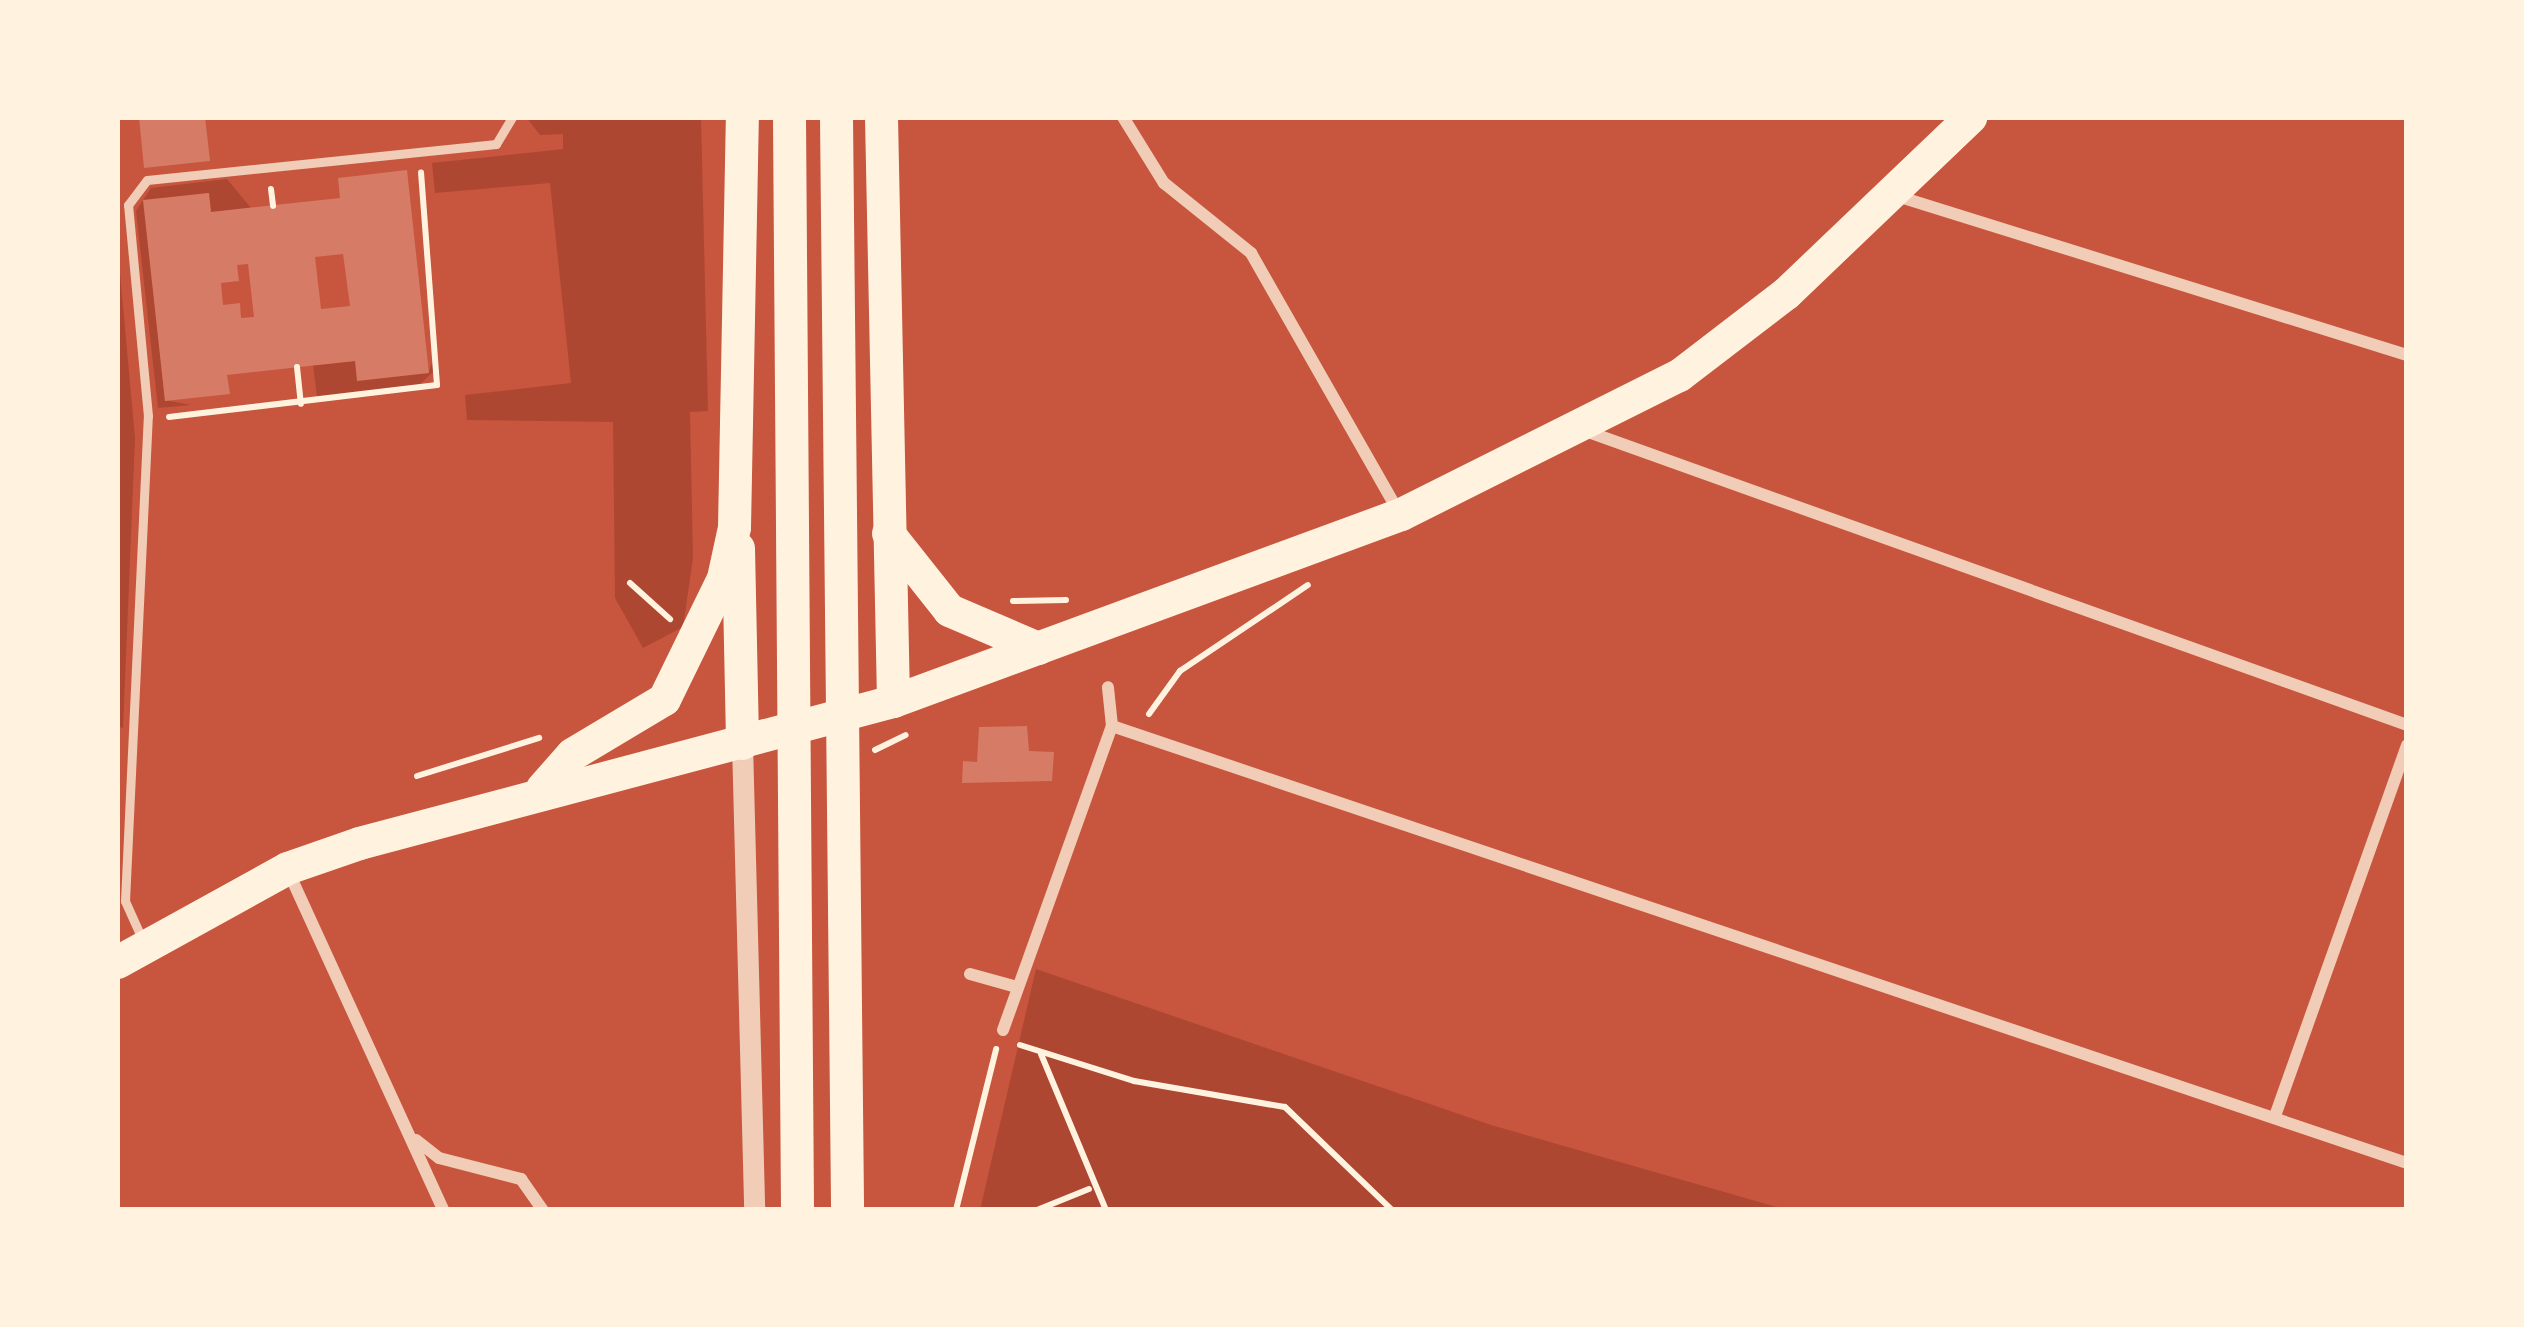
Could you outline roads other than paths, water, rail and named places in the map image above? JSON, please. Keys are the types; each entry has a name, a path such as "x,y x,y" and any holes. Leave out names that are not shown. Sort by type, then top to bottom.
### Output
{"highway":[{"path":"742,117 734,527 742,743"},
{"path":"789,117 797,1210"},
{"path":"836,117 847,1210"},
{"path":"881,117 893,700"},
{"path":"131,954 287,868 542,788 742,743 893,700 1401,514 1678,375 1890,194 1970,117"},
{"path":"542,788 572,754 675,686 734,527"},
{"path":"887,532 949,610 1038,648"}],"street":[{"path":"1123,117 1164,183 1251,253 1401,514"},
{"path":"1890,194 2407,355"},
{"path":"1577,426 1617,450 2407,724"},
{"path":"1003,1030 1112,726 1108,687"},
{"path":"1112,726 2407,1162"},
{"path":"742,743 754,1210"},
{"path":"2275,1116 2407,745"},
{"path":"287,868 416,1141 443,1210"},
{"path":"970,974 1017,987"},
{"path":"416,1141 439,1158 521,1179 543,1210"}],"lane":[{"path":"131,954 125,902 148,419 135,190 147,180 496,144 512,117"},
{"path":"117,796 128,808"}]}
